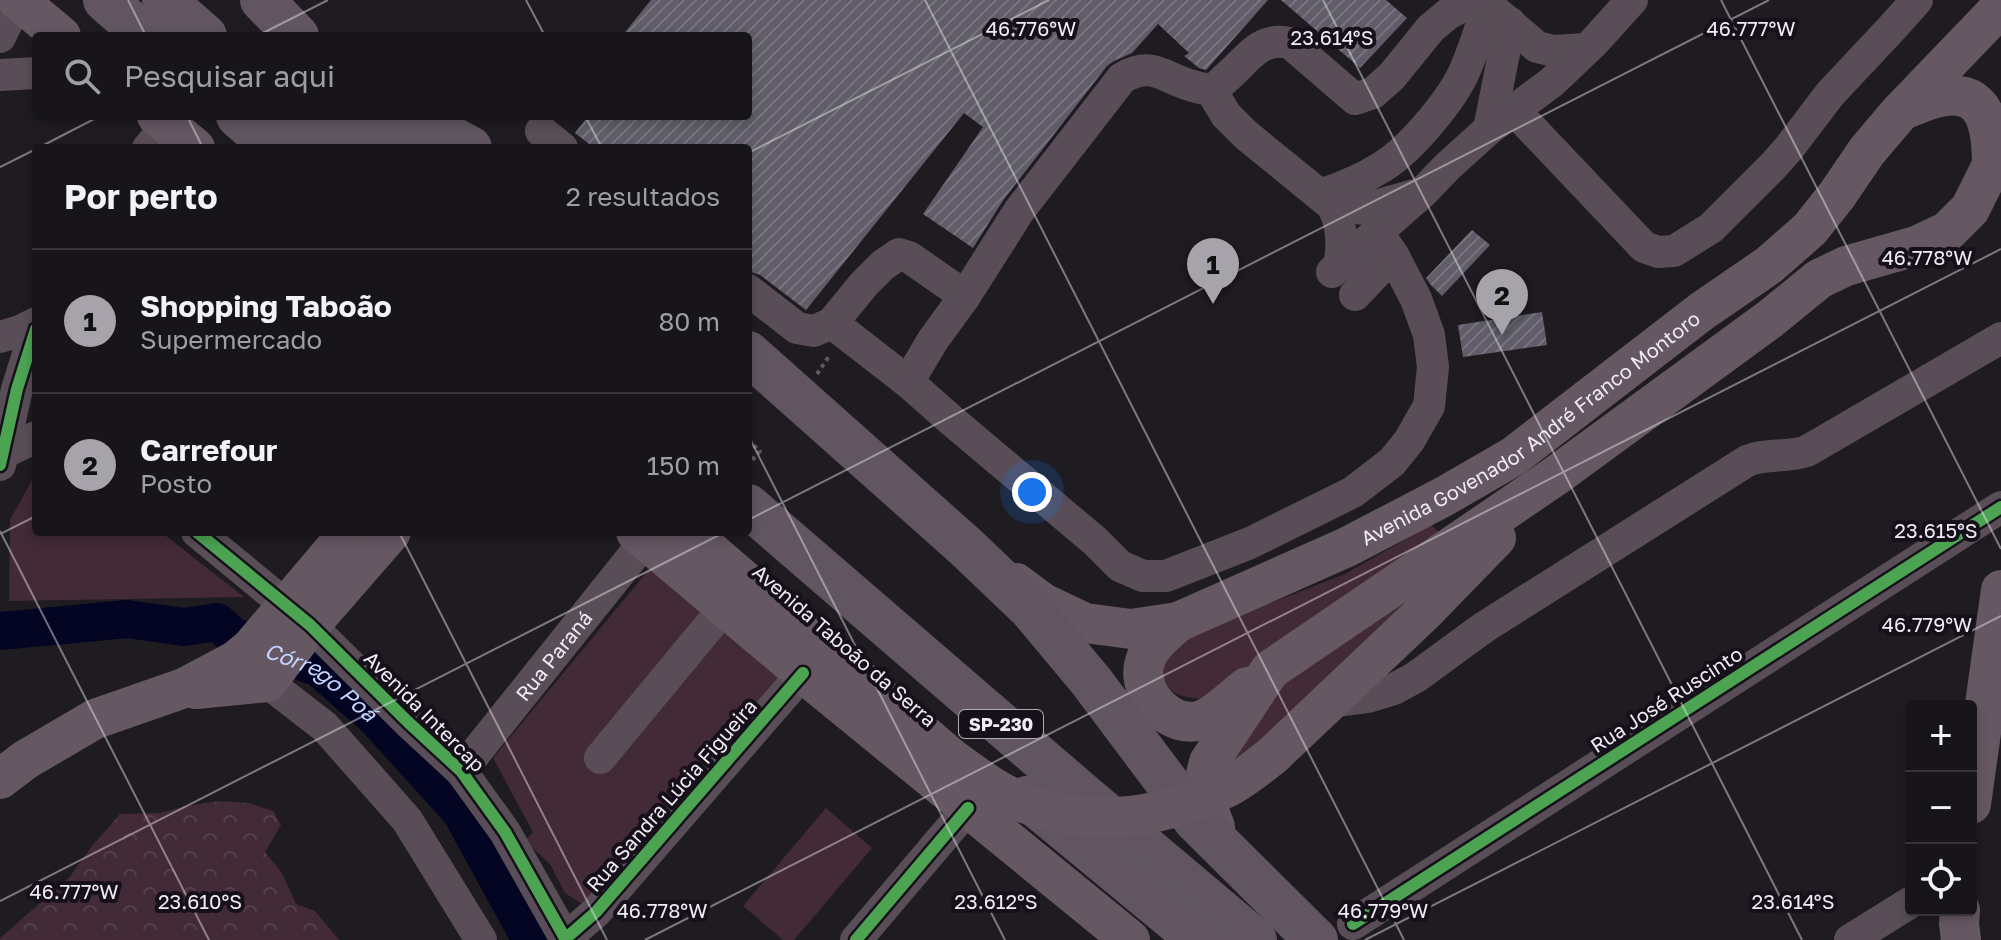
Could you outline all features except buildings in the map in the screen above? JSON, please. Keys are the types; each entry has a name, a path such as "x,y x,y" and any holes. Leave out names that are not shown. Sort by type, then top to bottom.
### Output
{"highway":[{"path":"105,0 141,32"},
{"path":"164,0 200,32"},
{"path":"243,120 270,144"},
{"path":"301,120 328,144"},
{"path":"350,120 396,144"},
{"path":"418,120 462,144"},
{"path":"752,357 1030,608 1091,681 1196,821 1231,855 1334,932"},
{"name":"Avenida Taboão da Serra","path":"752,509 1255,940"},
{"name":"Avenida Taboão da Serra","path":"719,536 880,677 1199,940"},
{"path":"1124,878 1170,940"}],"main road":[{"path":"18,0 56,32"},
{"name":"Avenida Govenador André Franco Montoro","path":"966,547 1043,603 1085,623 1131,629 1178,622 1347,547 1443,497 1514,456 1702,311 1769,265 1810,229 1900,112 2001,7"},
{"path":"1178,622 1152,646 1143,667 1147,690 1157,707 1175,718 1192,722 1205,719 1270,670 1554,477 1770,319 1819,279 1846,266 1916,246 1948,231 1970,209 1996,156 1985,116 1976,103 1963,96 1932,99 1900,112"},
{"path":"693,536 951,758 994,789 1030,806 1079,816 1116,818 1181,805 1229,786 1254,771 1403,632 1554,477"},
{"path":"295,620 347,536"},
{"path":"0,779 25,760 95,719 184,688 202,690 256,661 295,620 387,536"},
{"path":"640,536 1120,937"},
{"path":"1975,772 2001,590"},
{"path":"1231,855 1218,834 1205,801 1203,786 1209,762 1270,670"}],"street":[{"path":"0,37 18,0"},
{"path":"1355,295 1423,192 1489,129 1552,82 1632,0"},
{"path":"1514,110 1644,247 1658,252 1674,251 1711,228 1774,165 1830,94 1917,0"},
{"path":"908,382 1019,211 1122,78 1142,69 1152,70 1187,85 1215,88 1258,48 1278,40 1290,43 1355,99 1373,93 1392,76 1430,14 1488,7 1537,47 1564,51 1585,49"},
{"path":"1326,200 1335,190 1383,166 1406,148 1446,101 1464,72 1488,7"},
{"path":"1488,7 1489,129"},
{"path":"0,75 32,73"},
{"path":"1215,88 1217,100 1226,115 1335,210 1341,236 1336,269 1386,244"},
{"path":"1326,200 1365,209 1423,192"},
{"path":"832,323 908,382 1095,541 1120,566 1143,576 1166,576 1250,543 1353,492 1392,462 1409,441 1429,406 1433,367 1429,335 1416,299 1386,244"},
{"path":"752,293 797,328 814,331 832,323 864,284 899,254 909,257 965,296"},
{"path":"0,337 32,327"},
{"path":"1330,702 1368,697 1394,689 1416,677 1483,628 1733,469 1758,456 1794,456 1807,451 2001,338"},
{"path":"2,459 32,340"},
{"path":"2,459 32,440"},
{"path":"1403,632 1420,645 1431,646 1698,477 1717,469 1733,469"},
{"name":"Rua José Ruscinto","path":"1334,932 2001,507"},
{"name":"Avenida Intercap","path":"201,536 461,771 505,832 565,939"},
{"name":"Rua Paraná","path":"461,771 640,536"},
{"path":"600,758 725,607"},
{"path":"256,661 325,727 407,820 481,940"},
{"name":"Rua Sandra Lúcia Figueira","path":"565,939 596,912 803,673"},
{"path":"856,940 968,808"},
{"path":"1850,940 1905,906"}],"path":[{"path":"752,444 760,451 752,460"}],"green space":[{"path":"32,480 32,536 166,536 244,597 9,601 10,520"},
{"path":"1431,525 1440,533 1209,700 1185,697 1168,686 1157,657 1184,637 1345,574"},
{"path":"1455,551 1342,668 1232,769 1226,756 1282,686"},
{"path":"656,561 782,678 582,904 565,893 550,864 525,841 533,832 493,758"},
{"path":"219,801 249,803 273,811 281,825 265,852 282,873 296,904 315,911 339,940 0,940 69,878 120,814 160,813"},
{"path":"826,808 872,848 794,940 783,940 743,906"}],"waterway":[{"name":"Córrego Poá","path":"0,631 127,619 184,627 217,622 233,636 319,668 376,718 461,812 531,940"}],"cycle path":[{"path":"0,465 17,389 32,342"},
{"path":"1353,924 2001,507"},
{"path":"202,536 310,625 461,771 505,832 566,940"},
{"path":"565,939 596,912 803,673"},
{"path":"856,940 968,808"}],"place":[{"name":"Shopping Taboão","path":"1213,304"},
{"name":"Carrefour","path":"1502,335"}]}
